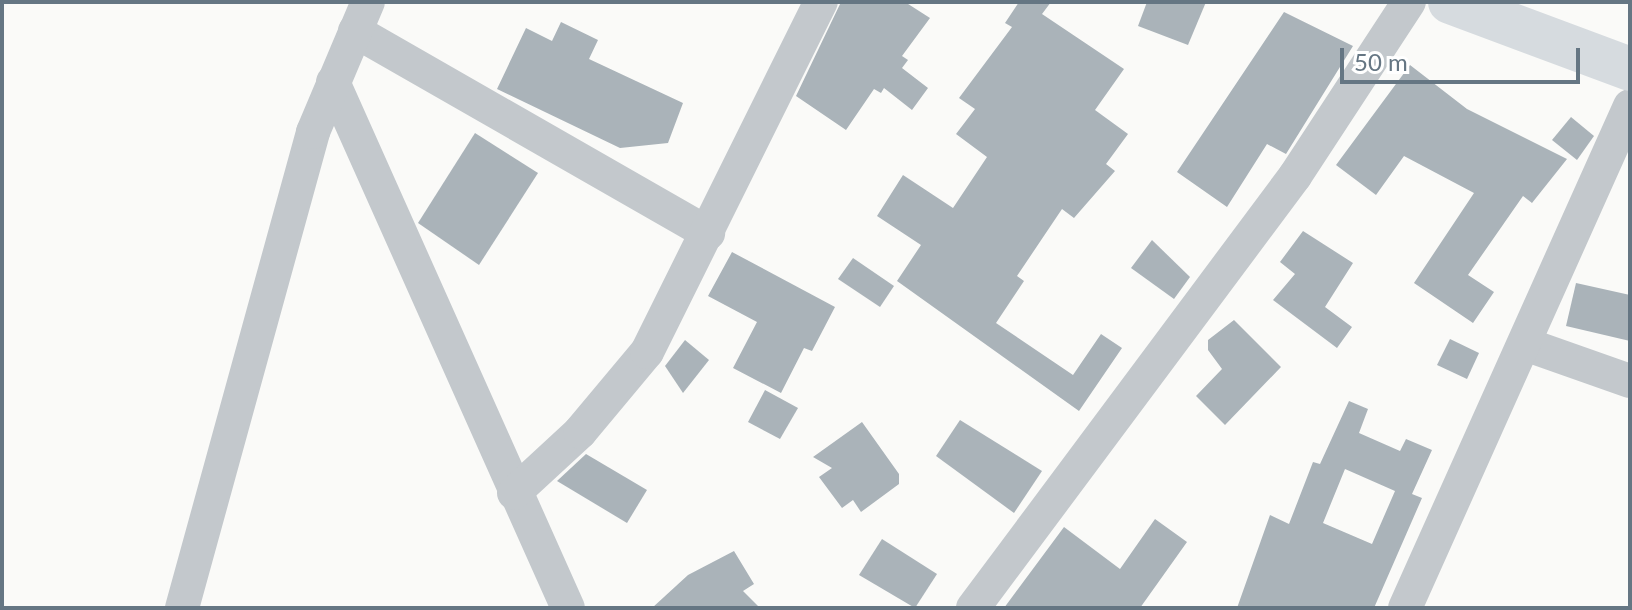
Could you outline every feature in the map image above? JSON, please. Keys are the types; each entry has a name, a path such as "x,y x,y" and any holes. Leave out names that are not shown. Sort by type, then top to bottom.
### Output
{"main road":[{"path":"1450,2 1630,69"}],"street":[{"path":"514,493 580,432 635,369 708,233 821,2"},
{"path":"973,608 1295,176 1409,2"},
{"path":"182,608 283,228 333,82 362,17 708,233"},
{"path":"333,82 568,608"},
{"path":"1405,608 1630,106"},
{"path":"1525,344 1630,381"}],"building":[{"path":"841,2 905,2 930,18 902,56 908,60 902,68 928,88 912,110 884,88 881,93 874,89 846,130 796,96"},
{"path":"1019,2 1051,2 1042,14 1124,69 1095,110 1128,134 1106,164 1115,171 1074,218 1062,209 1017,276 1024,281 996,323 1073,375 1101,334 1122,348 1079,411 897,281 921,245 877,216 903,175 953,208 987,157 956,134 975,109 959,98 1012,27 1005,23"},
{"path":"1147,2 1206,2 1188,45 1138,26"},
{"path":"1284,12 1353,46 1286,154 1267,144 1227,207 1177,172"},
{"path":"561,22 598,40 589,59 683,103 668,143 620,148 497,89 526,28 552,41"},
{"path":"1410,65 1467,109 1567,159 1532,203 1523,196 1468,275 1494,292 1473,323 1414,283 1474,193 1404,156 1376,195 1336,165"},
{"path":"1571,117 1594,136 1577,160 1552,140"},
{"path":"475,133 538,173 479,265 418,223"},
{"path":"1303,231 1353,263 1325,307 1352,327 1337,348 1273,300 1295,274 1280,262"},
{"path":"1152,240 1190,277 1174,299 1131,268"},
{"path":"732,252 835,307 812,351 804,348 781,393 733,368 757,322 708,296"},
{"path":"853,258 894,286 880,307 838,279"},
{"path":"1576,283 1630,295 1630,341 1566,326"},
{"path":"1234,320 1281,367 1225,425 1196,396 1222,369 1208,350 1208,340"},
{"path":"1450,339 1479,353 1467,379 1437,365"},
{"path":"685,340 709,360 683,393 665,366"},
{"path":"765,390 798,408 780,439 748,422"},
{"path":"1349,401 1368,409 1359,433 1400,451 1406,439 1432,450 1412,494 1422,498 1374,608 1237,608 1270,515 1289,524 1313,462 1320,464","holes":["1345,469 1395,491 1372,544 1323,523"]},
{"path":"960,420 1042,471 1014,513 936,456"},
{"path":"862,422 899,474 899,484 861,512 853,500 842,508 819,477 832,468 813,457"},
{"path":"586,454 647,490 627,523 557,481"},
{"path":"1155,519 1187,542 1140,608 1004,608 1064,527 1120,569"},
{"path":"882,539 937,574 915,608 859,575"},
{"path":"734,551 754,584 743,591 760,608 652,608 688,575"}]}
